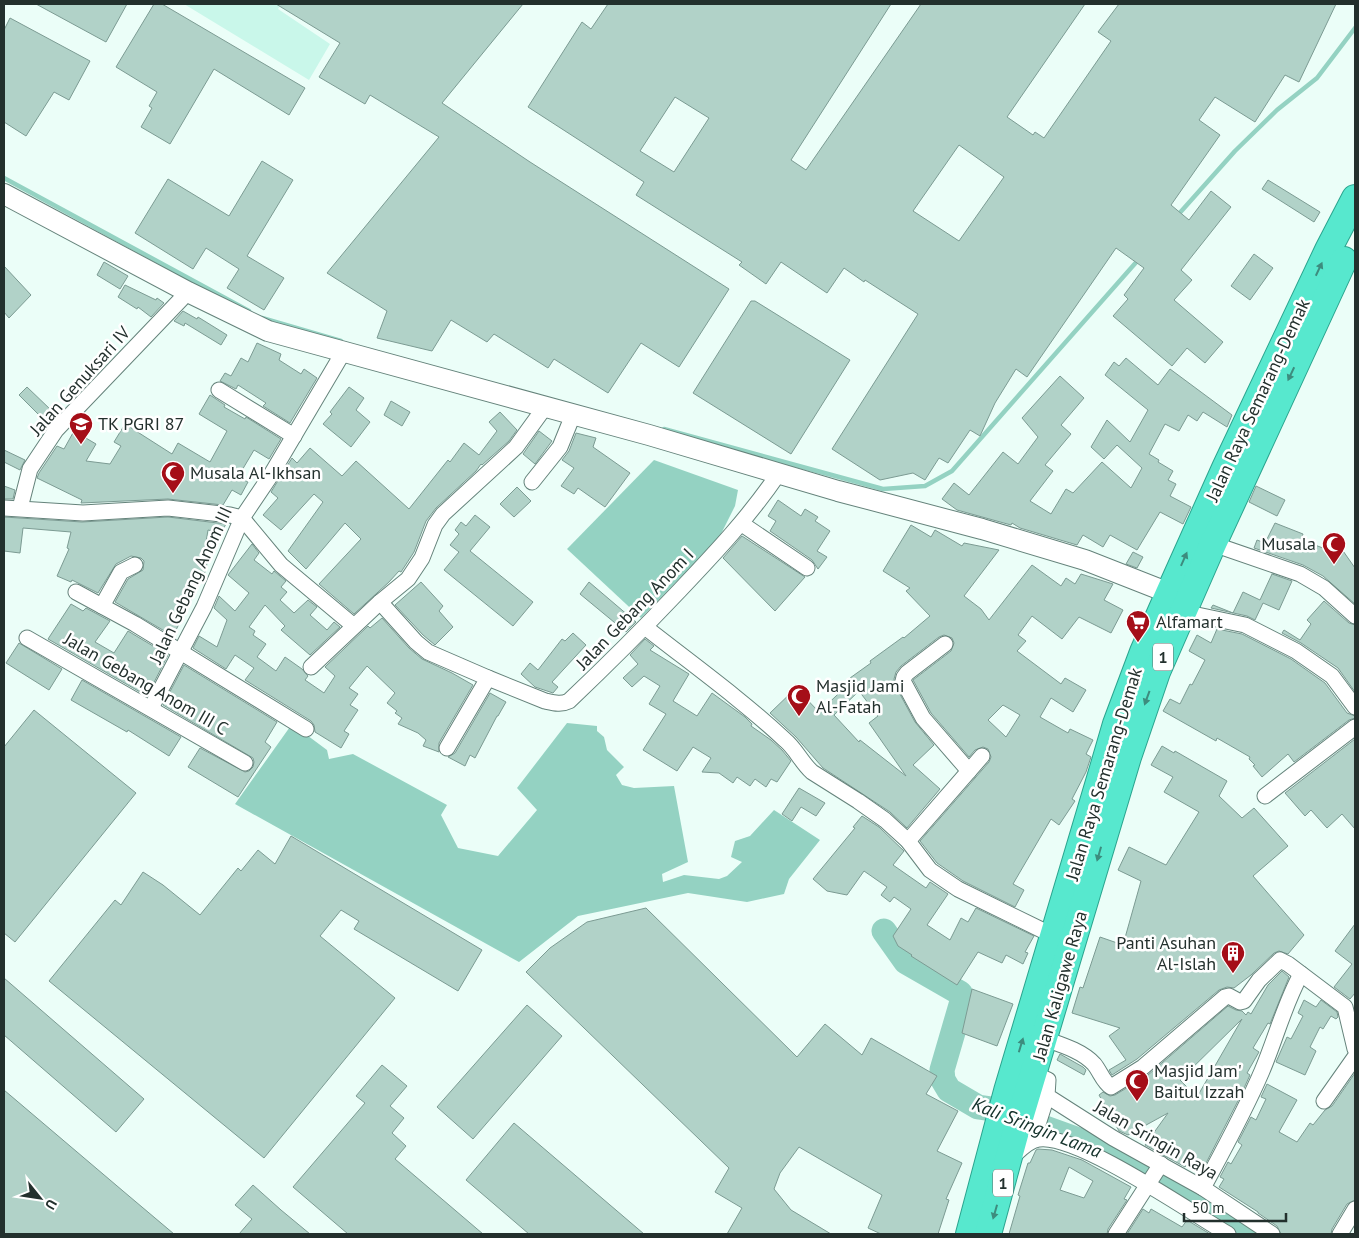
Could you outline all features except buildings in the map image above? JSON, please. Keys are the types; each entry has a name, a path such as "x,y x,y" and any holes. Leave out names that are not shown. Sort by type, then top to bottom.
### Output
{"highway":[{"name":"Jalan Raya Semarang-Demak","path":"969,1234 1018,1141 1030,1101 1054,936 1116,724 1143,652 1176,602 1225,468 1328,250 1355,198"},
{"name":"Jalan Kaligawe Raya","path":"1030,1101 1034,1074 1136,731 1157,672 1176,602 1213,544 1355,234"},
{"path":"1308,338 1355,258"},
{"name":"1","path":"988,1234 1018,1141"}],"street":[{"path":"4,194 188,292 268,331 545,407 838,491 982,529 1076,557 1176,602 1245,624 1296,651 1332,676 1355,707"},
{"name":"Jalan Genuksari IV","path":"20,508 30,469 56,430 188,292"},
{"name":"Jalan Gebang Anom III","path":"151,708 182,653 204,608 242,518 269,478 344,351"},
{"path":"219,390 294,436"},
{"path":"311,667 380,602 408,579 443,514 516,447 545,407"},
{"path":"532,482 560,447 572,415"},
{"name":"Jalan Gebang Anom I","path":"488,678 559,704 569,701 607,666 742,524 758,505 779,474"},
{"path":"4,508 83,513 168,508 242,518 281,565 354,626"},
{"path":"742,524 807,568"},
{"path":"1213,544 1300,574 1324,588 1355,616"},
{"path":"102,606 121,572 135,565"},
{"path":"76,592 135,624 306,729"},
{"path":"380,602 423,648 434,655 488,678 448,748"},
{"path":"645,627 756,713 793,748 805,766 812,772 875,812 908,841 930,870 958,889 1054,936"},
{"name":"Jalan Gebang Anom III C","path":"27,638 245,763"},
{"path":"945,644 907,673 903,681 923,718 969,771"},
{"path":"1265,796 1355,727"},
{"path":"908,841 982,756"},
{"path":"1045,1039 1085,1056 1094,1064 1111,1087 1143,1068 1225,997 1229,996 1241,1002 1244,1001 1259,980 1278,961 1283,960 1345,1007 1355,1050"},
{"path":"1202,1188 1233,1134 1263,1070 1290,994 1301,974"},
{"path":"1324,1101 1355,1057"},
{"path":"1030,1101 1018,1141 1046,1138 1068,1144 1100,1158 1148,1184 1228,1234"},
{"name":"Jalan Sringin Raya","path":"1030,1101 1113,1138 1159,1166 1202,1188 1272,1234"},
{"path":"1116,1234 1159,1166"},
{"path":"1340,1234 1355,1208"}],"shaded area":[{"path":"184,4 281,4 278,9 330,44 309,80"},
{"path":"654,460 738,490 735,506 719,538 641,618 567,549"},
{"path":"567,723 597,726 597,731 604,737 607,750 624,767 616,775 622,785 634,788 674,786 688,862 662,874 663,882 684,875 719,879 727,876 742,862 731,857 735,841 750,836 774,810 820,840 789,879 784,894 747,902 688,893 578,916 519,962 235,804 292,724 327,750 329,759 353,754 447,805 441,815 458,848 498,856 537,810 517,788"}],"waterway":[{"path":"1177,216 1235,151 1277,110 1317,78 1355,28"},
{"path":"4,178 249,311"},
{"path":"664,429 883,489 925,486 952,471 1139,259"},
{"path":"262,318 341,341"},
{"name":"Kali Sringin Lama","path":"884,931 906,962 960,993 963,998 942,1070 943,1080 949,1090 978,1107 992,1109 1098,1147 1249,1234"}],"place":[{"name":"TK PGRI 87","path":"81,445"},
{"name":"Musala Al-Ikhsan","path":"173,494"},
{"name":"Musala","path":"1334,565"},
{"name":"Alfamart","path":"1138,643"},
{"name":"Masjid Jami Al-Fatah","path":"799,717"},
{"name":"Panti Asuhan Al-Islah","path":"1233,974"},
{"name":"Masjid Jam' Baitul Izzah","path":"1137,1102"}]}
